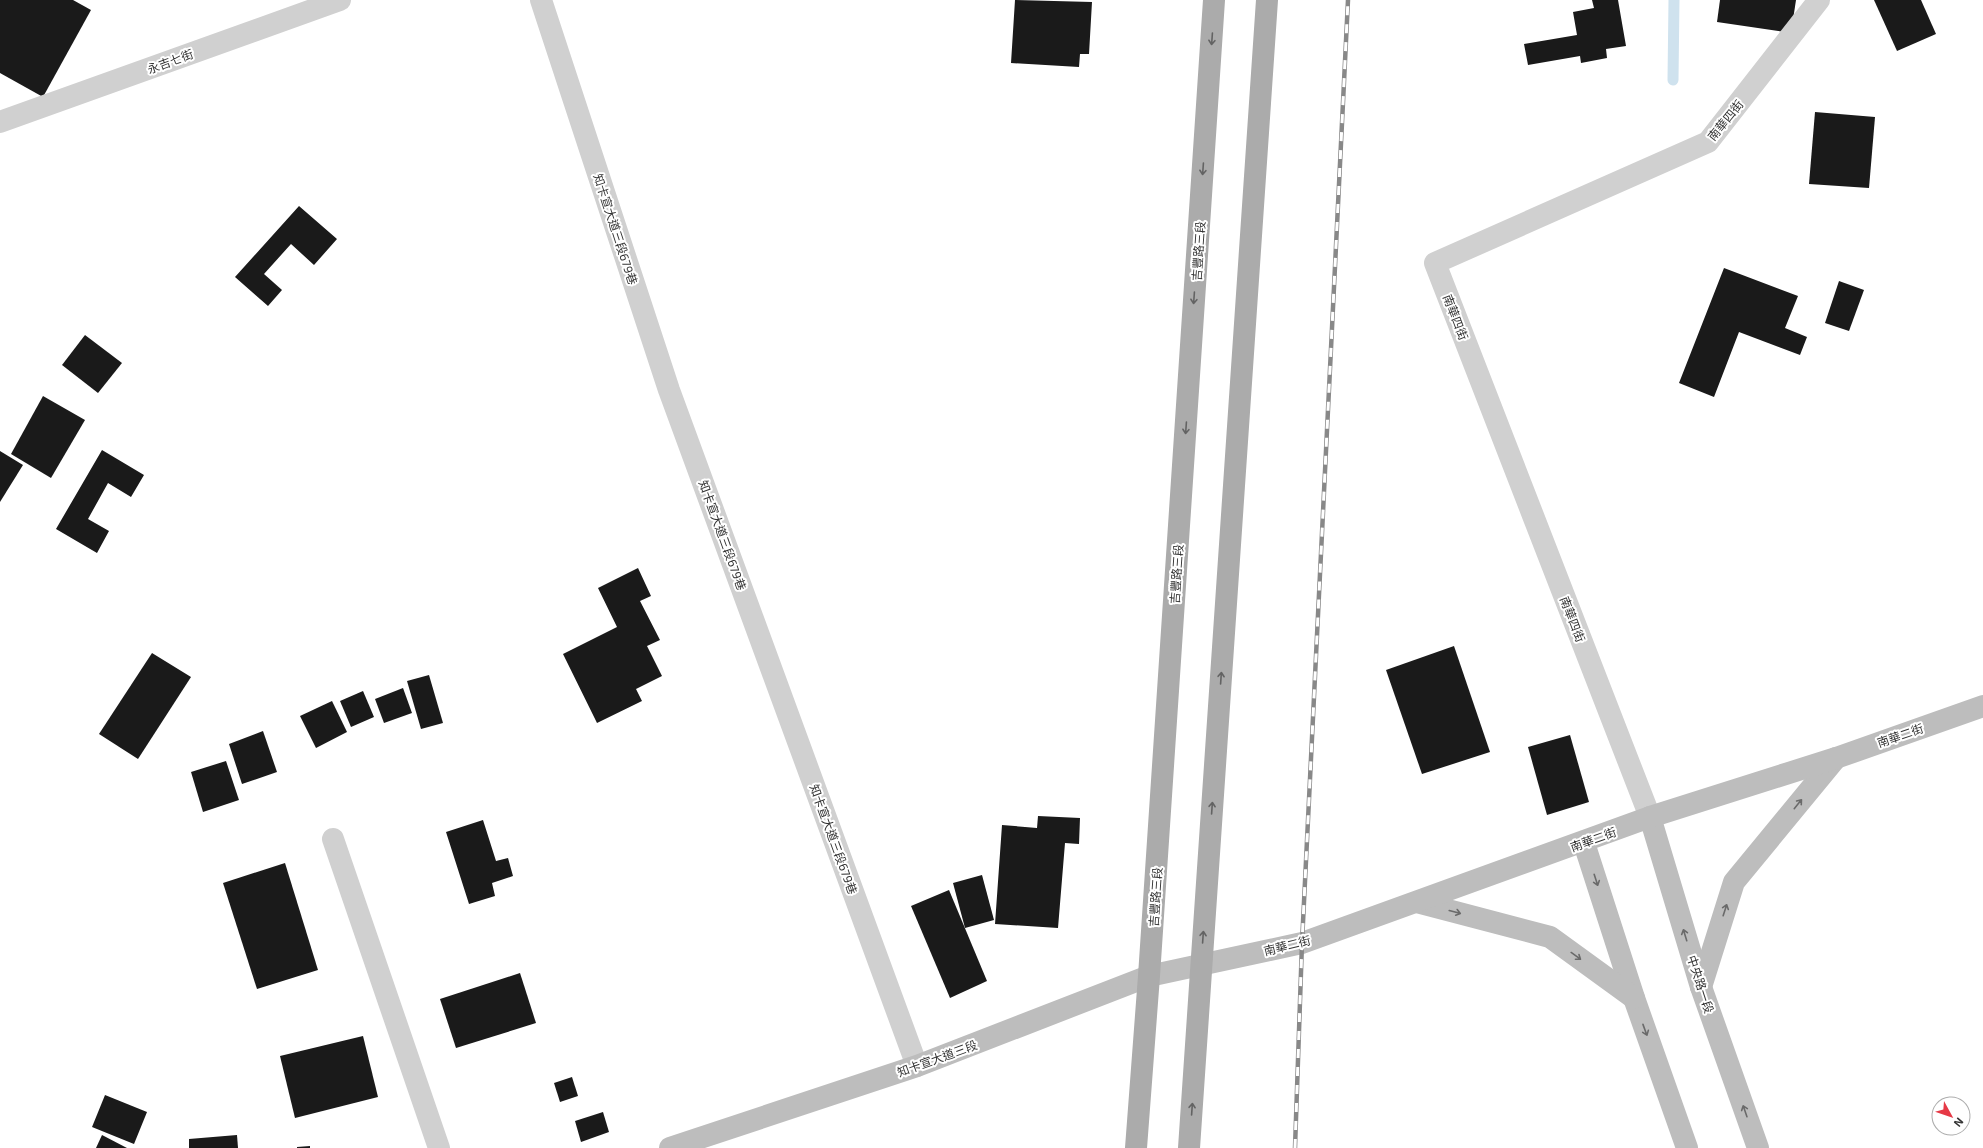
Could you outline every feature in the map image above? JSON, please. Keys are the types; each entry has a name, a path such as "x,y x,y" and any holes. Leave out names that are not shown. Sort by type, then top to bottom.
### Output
{"main road":[{"name":"吉豐路三段","path":"1136,1148 1149,976 1214,0"},
{"path":"1189,1148 1267,0"}],"street":[{"name":"永吉七街","path":"0,122 340,0"},
{"name":"知卡宣大道三段679巷","path":"541,0 669,390 918,1066"},
{"name":"南華四街","path":"1650,817 1435,262 1708,142 1820,0"},
{"name":"南華二街","path":"1202,964 1302,943 1584,843 1650,817 1836,758 1983,706"},
{"path":"1701,987 1734,882 1836,758"},
{"name":"中央路一段","path":"1650,817 1701,987 1758,1148"},
{"path":"333,839 439,1148"},
{"path":"1584,843 1634,998 1687,1148"},
{"path":"1417,902 1550,937 1634,998"},
{"name":"知卡宣大道三段","path":"670,1148 918,1066 1149,976 1202,964"}],"building":[{"path":"0,0 73,0 91,10 43,97 0,73"},
{"path":"1015,0 1092,2 1089,54 1080,54 1079,67 1011,63"},
{"path":"1592,0 1618,0 1626,46 1606,49 1607,58 1581,63 1580,56 1528,65 1524,44 1577,35 1573,12 1594,8"},
{"path":"1720,0 1796,0 1791,33 1717,22"},
{"path":"1874,0 1921,0 1936,34 1897,51"},
{"path":"1815,112 1875,117 1869,188 1809,184"},
{"path":"299,206 337,239 314,265 291,244 264,274 282,290 268,306 235,277"},
{"path":"1724,268 1798,296 1785,328 1807,337 1800,355 1739,332 1714,397 1679,383"},
{"path":"1839,281 1864,290 1849,331 1825,323"},
{"path":"85,335 122,363 98,393 62,365"},
{"path":"43,396 85,420 51,478 11,454"},
{"path":"102,450 144,475 131,497 108,483 88,519 109,531 97,553 56,529"},
{"path":"0,451 23,465 0,502"},
{"path":"638,568 651,596 640,601 660,640 647,646 662,676 636,689 642,701 597,723 563,654 617,627 598,588"},
{"path":"1454,646 1490,752 1422,774 1386,670"},
{"path":"152,653 191,677 138,759 99,734"},
{"path":"429,675 443,723 421,729 407,681"},
{"path":"403,688 412,713 384,723 375,699"},
{"path":"363,691 374,717 351,727 340,701"},
{"path":"332,701 347,732 316,748 300,716"},
{"path":"263,731 277,772 242,784 229,744"},
{"path":"1570,735 1589,802 1547,815 1528,747"},
{"path":"226,761 239,800 203,812 191,772"},
{"path":"1038,816 1080,818 1079,844 1065,843 1058,928 995,924 1002,825 1037,828"},
{"path":"483,820 496,861 508,858 513,876 492,883 495,896 469,904 446,832"},
{"path":"285,863 318,970 257,989 223,883"},
{"path":"982,875 994,920 965,928 953,883"},
{"path":"949,890 987,981 950,998 911,906"},
{"path":"520,973 536,1023 456,1048 440,999"},
{"path":"363,1036 378,1097 295,1118 280,1056"},
{"path":"572,1077 578,1096 560,1102 554,1083"},
{"path":"105,1095 147,1112 134,1144 92,1127"},
{"path":"603,1112 609,1132 581,1142 575,1121"},
{"path":"102,1135 127,1148 96,1148"},
{"path":"237,1135 238,1148 189,1148 189,1139"},
{"path":"310,1146 310,1148 297,1148 297,1147"}],"waterway":[{"path":"1673,80 1674,0"}],"railway":[{"path":"1295,1148 1302,943 1348,0"}]}
